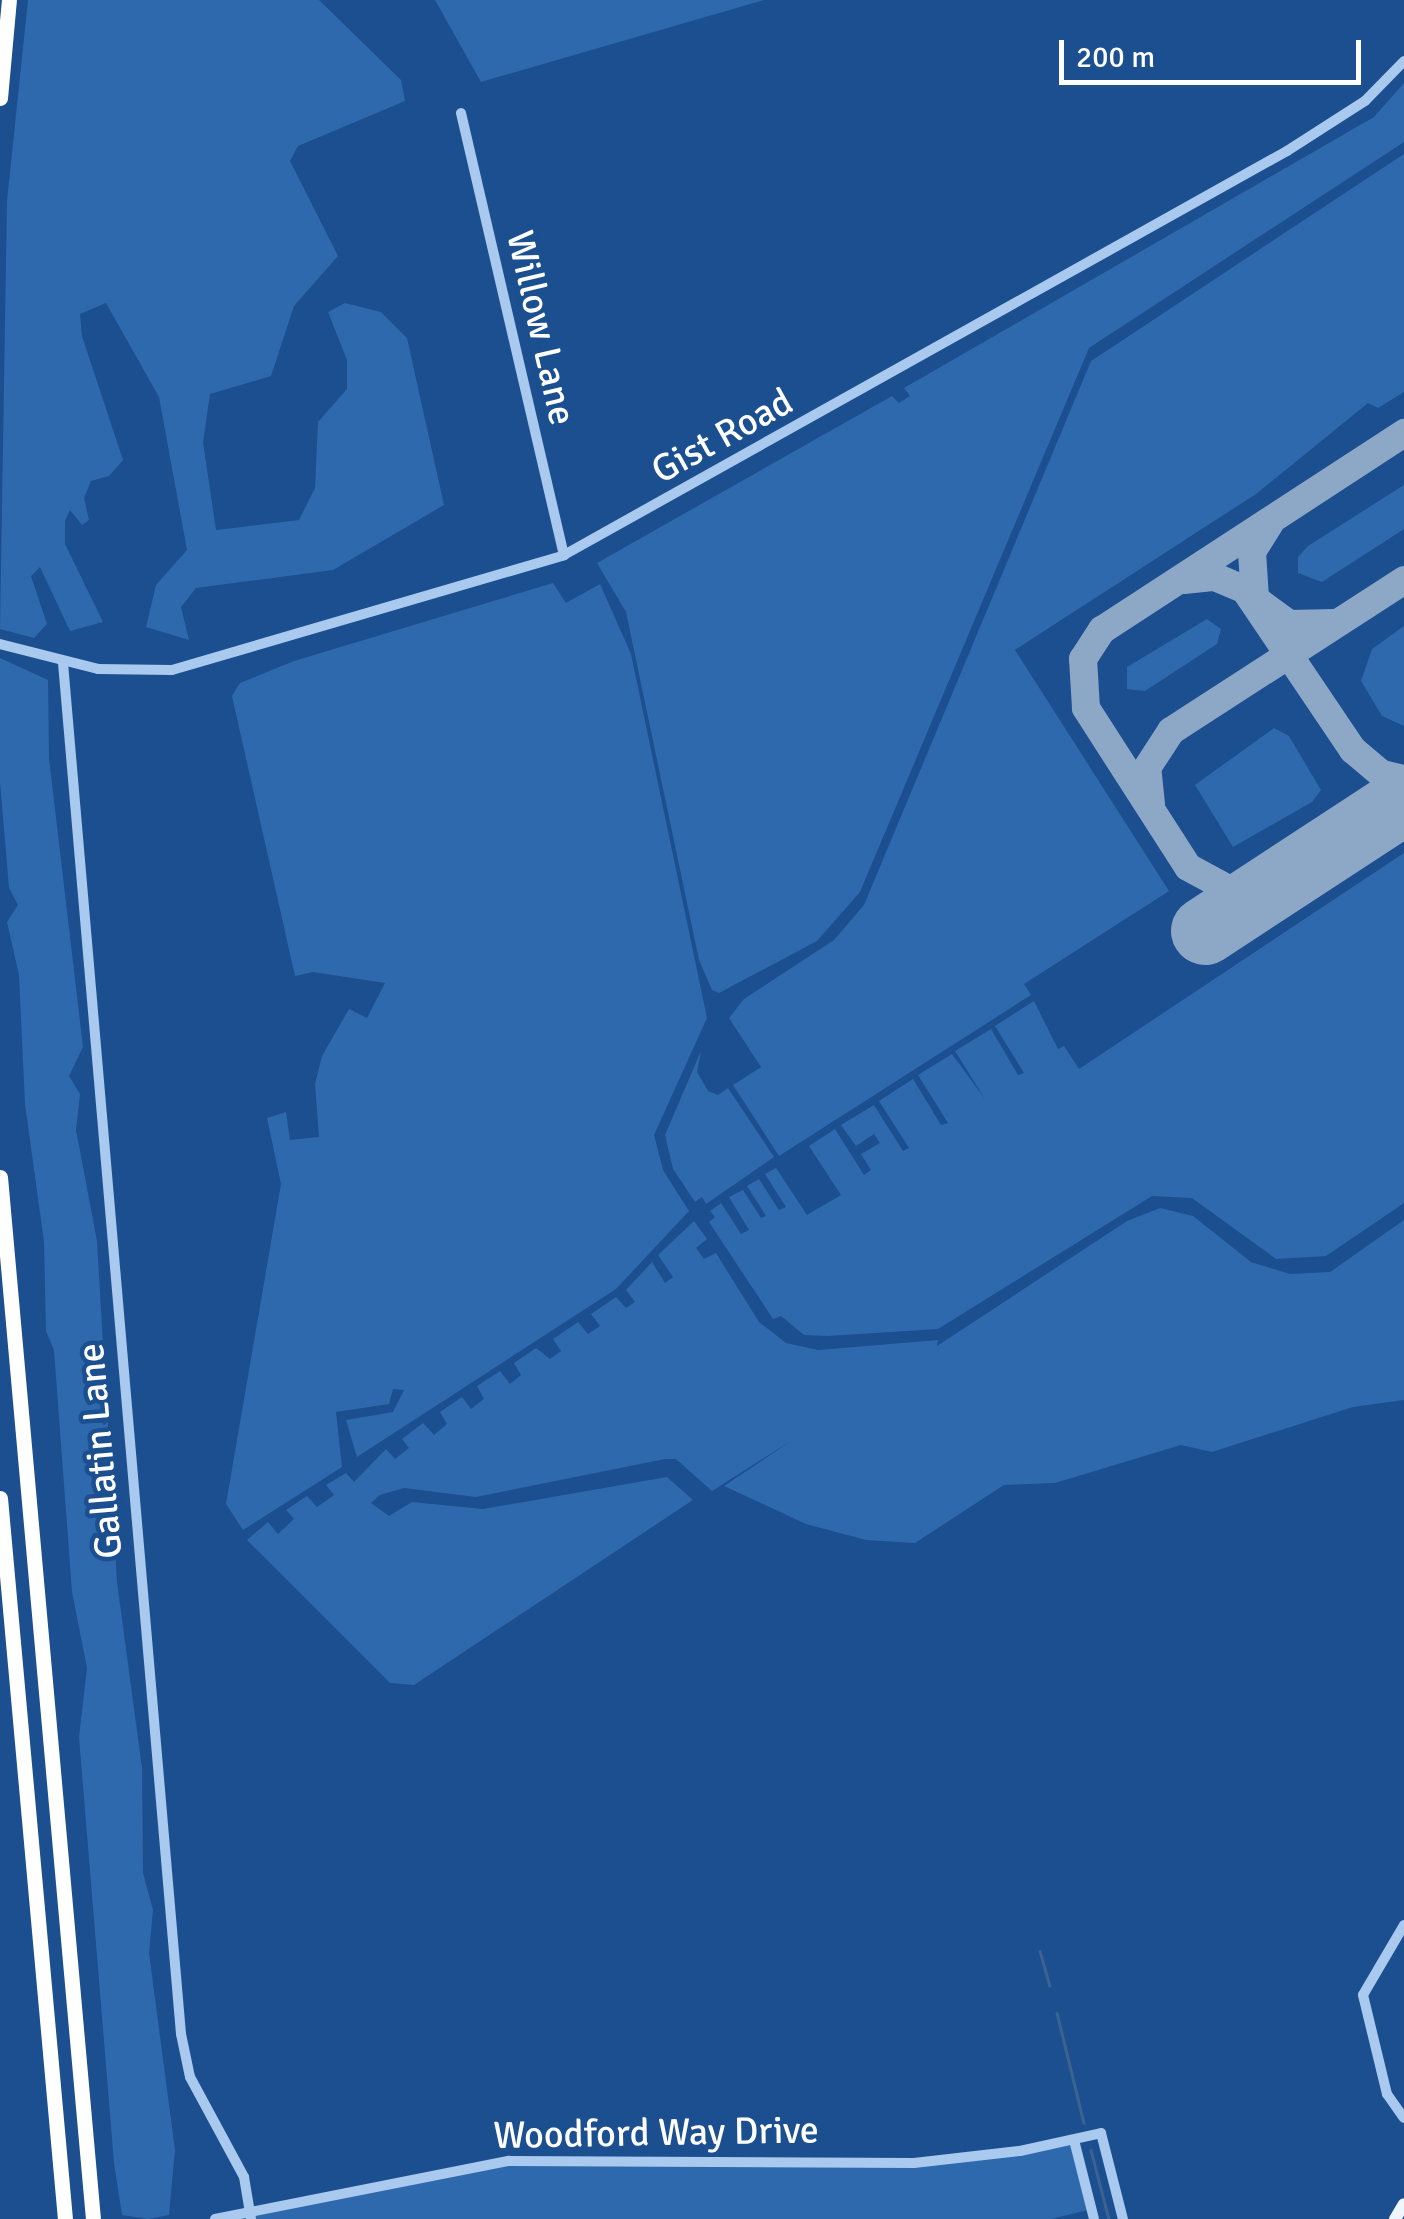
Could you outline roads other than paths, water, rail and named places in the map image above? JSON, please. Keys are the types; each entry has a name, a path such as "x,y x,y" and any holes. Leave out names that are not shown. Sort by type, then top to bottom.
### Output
{"highway":[{"path":"0,98 10,0"},
{"path":"0,1177 93,2219"},
{"path":"0,1498 65,2219"}],"main road":[{"path":"1395,2219 1404,2204"}],"street":[{"name":"Gist Road","path":"0,644 63,663 172,670 564,556 1287,151 1366,101 1404,61"},
{"name":"Willow Lane","path":"461,113 564,556"},
{"name":"Gallatin Lane","path":"63,663 181,2034 190,2077 239,2164 251,2215"},
{"path":"1404,1925 1362,1995 1387,2094 1404,2118"},
{"name":"Woodford Way Drive","path":"215,2219 251,2215 509,2161 914,2163 1101,2133 1123,2219"},
{"path":"1074,2140 1094,2219"}],"waterway":[{"path":"1040,1951 1050,1986"},
{"path":"1057,2013 1084,2123"},
{"path":"1091,2150 1109,2219"}]}
